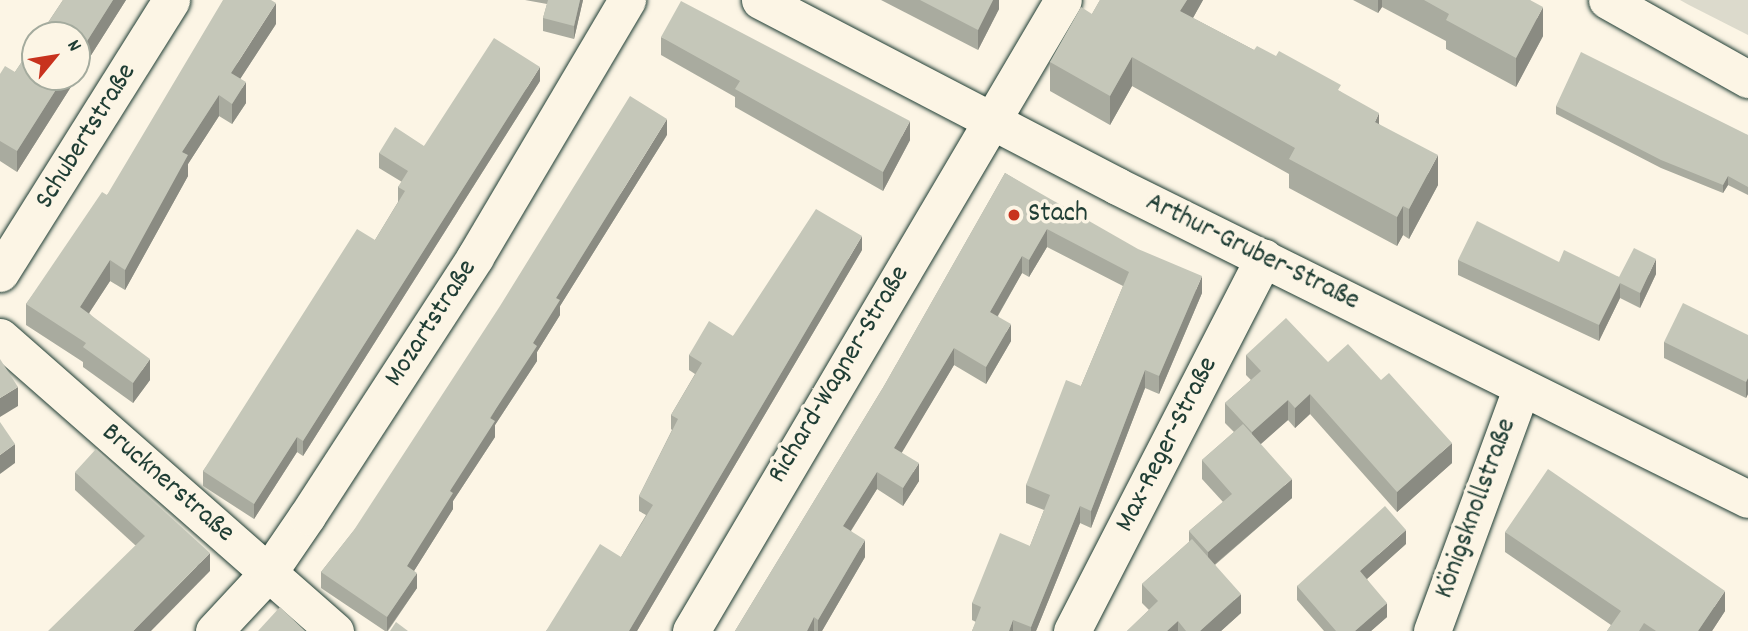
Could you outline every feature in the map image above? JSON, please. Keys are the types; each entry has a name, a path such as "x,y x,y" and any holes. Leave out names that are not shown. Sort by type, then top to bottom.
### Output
{"street":[{"name":"Schubertstraße","path":"0,274 171,0"},
{"name":"Mozartstraße","path":"214,631 268,573 475,257 627,0"},
{"name":"Arthur-Gruber-Straße","path":"760,0 1264,258 1748,499"},
{"name":"Richard-Wagner-Straße","path":"691,631 1063,0"},
{"path":"1607,0 1748,79"},
{"name":"Max-Reger-Straße","path":"1072,631 1264,258"},
{"name":"Brucknerstraße","path":"0,337 335,631"},
{"name":"Königsknollstraße","path":"1432,631 1522,387"}],"shaded area":[{"path":"1680,0 1748,0 1748,35 1689,5"}],"building":[{"path":"63,0 113,0 91,35 91,21 49,21"},
{"path":"223,0 271,0 276,3 231,73 246,82 232,104 219,95 182,152 188,155 125,270 110,260 80,307 150,359 133,383 83,347 86,343 26,304 102,192 107,195"},
{"path":"548,0 580,0 574,26 543,18"},
{"path":"920,0 993,0 978,30"},
{"path":"1100,0 1187,0 1180,11 1254,50 1257,46 1276,56 1279,51 1341,85 1338,90 1379,113 1375,122 1438,155 1409,209 1403,206 1397,217 1289,159 1295,148 1132,57 1110,96 1050,62 1081,7 1092,14"},
{"path":"1424,0 1530,0 1543,7 1516,58 1446,20 1449,14"},
{"path":"681,1 910,121 883,172 735,89 740,81 661,37"},
{"path":"494,38 540,67 303,441 297,437 254,504 203,471 357,229 375,240 405,191 398,187 408,171 379,153 395,127 424,146"},
{"path":"1581,52 1748,135 1748,187 1728,176 1723,185 1661,160 1556,106"},
{"path":"21,63 21,91 55,91 17,151 0,141 0,74 5,66 15,72"},
{"path":"630,96 667,119 556,298 560,300 533,343 537,346 490,418 495,421 450,491 453,493 407,566 417,573 387,617 321,572 354,530 500,306"},
{"path":"1005,173 1138,249 1202,276 1159,376 1145,370 1091,511 1080,506 1031,627 1013,620 1009,631 972,631 981,607 972,603 1000,533 1030,546 1050,495 1026,485 1066,380 1081,386 1129,272 1047,229 1029,260 1022,256 990,312 1011,324 986,367 954,348 894,448 919,463 903,488 877,472 843,526 865,540 818,620 814,617 807,631 735,631 884,386"},
{"path":"816,209 862,236 629,631 546,631 600,544 621,557 653,505 639,496 678,419 671,415 702,363 689,355 709,321 733,336"},
{"path":"1477,221 1559,262 1564,250 1619,277 1634,248 1656,259 1640,293 1620,283 1599,325 1458,260"},
{"path":"1683,303 1748,335 1746,382 1664,342"},
{"path":"1286,318 1328,362 1348,344 1381,380 1389,373 1452,443 1397,492 1310,394 1295,408 1288,400 1252,432 1225,403 1261,371 1246,355"},
{"path":"0,359 18,387 0,398"},
{"path":"0,422 15,444 0,455"},
{"path":"1243,424 1292,479 1208,552 1189,531 1232,494 1202,460"},
{"path":"96,449 210,553 133,631 48,631 145,536 75,472"},
{"path":"1548,469 1725,591 1698,631 1656,631 1644,623 1639,631 1607,631 1621,611 1505,532"},
{"path":"1385,506 1406,530 1360,571 1387,603 1355,631 1336,631 1297,586"},
{"path":"1192,539 1241,594 1200,631 1186,631 1178,621 1167,631 1127,631 1158,601 1142,584"},
{"path":"280,607 305,631 258,631"},
{"path":"396,622 408,631 390,631"}],"place":[{"name":"Stach","path":"1014,215"}]}
